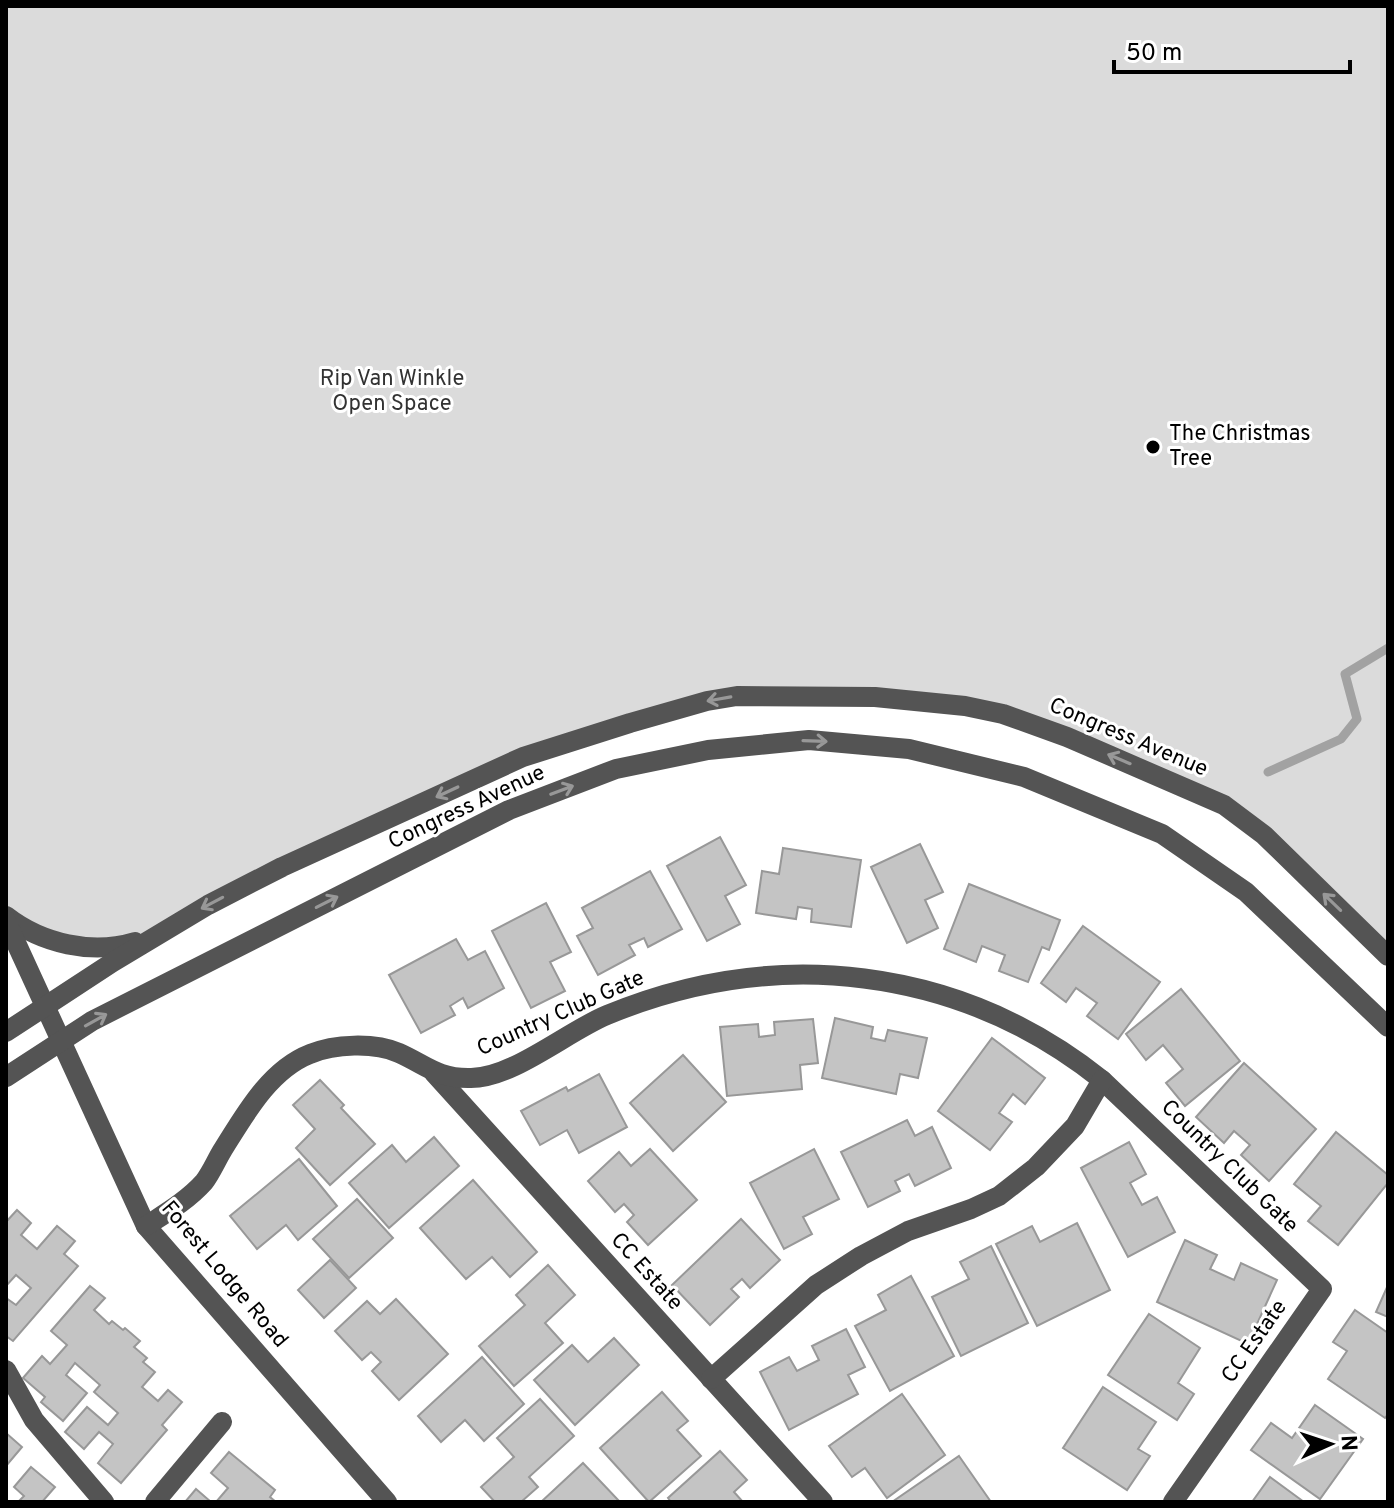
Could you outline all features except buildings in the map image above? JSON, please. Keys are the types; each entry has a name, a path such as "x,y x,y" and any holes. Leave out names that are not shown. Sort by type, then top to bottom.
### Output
{"street":[{"name":"Congress Avenue","path":"6,1032 208,905 282,867 539,752 630,723 737,696 875,697 965,706 1003,714 1067,737 1224,805 1264,835 1388,956"},
{"name":"Congress Avenue","path":"6,1077 92,1021 509,810 616,769 708,750 809,740 909,749 1024,777 1162,834 1246,892 1388,1027"},
{"path":"6,919 45,937 98,949 124,945 165,931"},
{"name":"Forest Lodge Road","path":"6,919 146,1226 384,1501"},
{"name":"Country Club Gate","path":"146,1226 205,1181 258,1095 284,1070 309,1054 367,1047 397,1052 434,1073 473,1078 507,1069 605,1016 657,996 761,976 820,973 876,979 931,991 983,1010 1068,1053 1102,1080 1322,1289"},
{"name":"CC Estate","path":"434,1073 823,1502"},
{"path":"711,1379 816,1285 908,1231 971,1209 1036,1167 1075,1126 1102,1080"},
{"name":"CC Estate","path":"1173,1502 1322,1289"},
{"path":"6,1370 34,1420 104,1502"},
{"path":"155,1502 222,1422"}],"green space":[{"name":"Rip Van Winkle Open Space","path":"6,6 1388,6 1388,956 1224,805 1003,714 737,696 523,756 165,931 98,949 6,916"}],"waterway":[{"path":"1268,772 1341,739 1357,719 1345,674 1388,648"}],"place":[{"name":"The Christmas Tree","path":"1153,447"}]}
